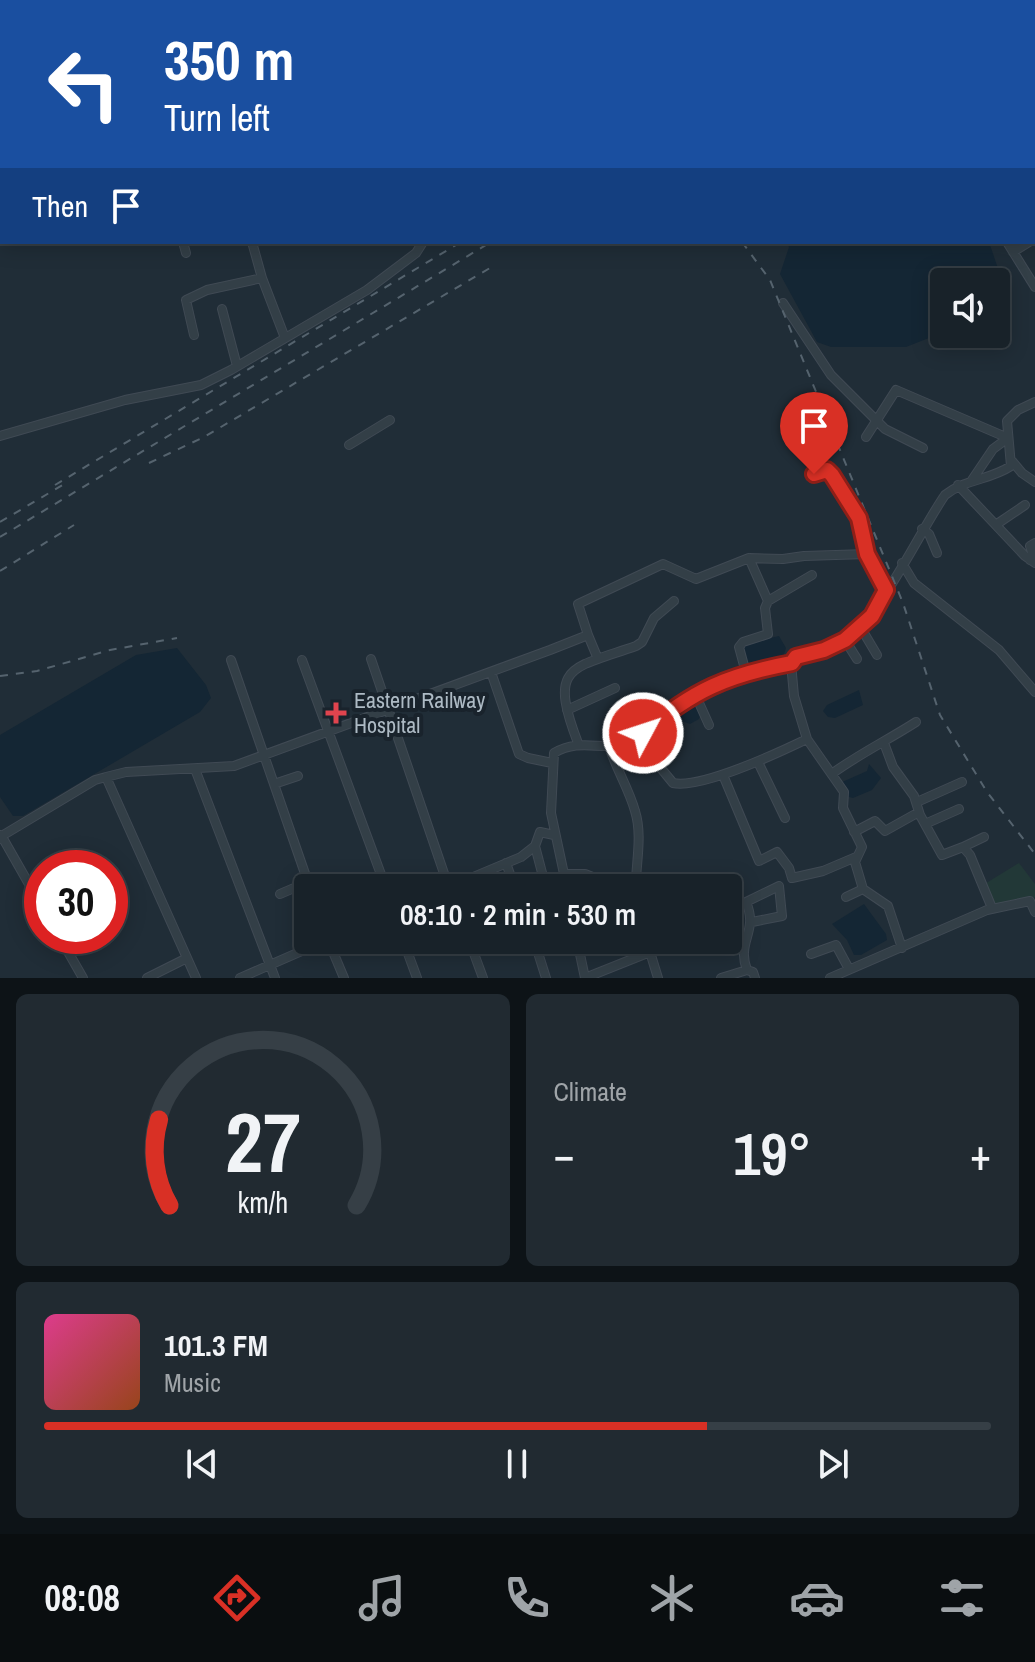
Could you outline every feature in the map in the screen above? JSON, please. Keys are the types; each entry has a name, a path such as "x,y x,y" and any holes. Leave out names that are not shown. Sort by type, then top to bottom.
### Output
{"street":[{"path":"184,244 186,253"},
{"path":"253,244 285,338"},
{"path":"0,436 125,400 201,385 369,289 416,253 422,244"},
{"path":"1008,244 1035,287"},
{"path":"1013,252 1026,244"},
{"path":"194,335 186,300 207,290 262,278"},
{"path":"783,303 831,375 885,429 923,448"},
{"path":"222,309 237,366"},
{"path":"866,437 896,390 1008,438"},
{"path":"564,874 551,813 554,753 578,743 609,746 636,738 695,694 746,673 791,663 796,657 824,650 845,640 872,616 945,495 958,485 1000,473 1011,466 1007,421 1010,415 1035,402"},
{"path":"349,445 390,420"},
{"path":"972,480 993,449 1008,438"},
{"path":"1011,461 1035,482"},
{"path":"814,474 827,470 859,518 867,554 886,590"},
{"path":"1025,476 1035,471"},
{"path":"958,485 1033,561"},
{"path":"997,524 1025,505"},
{"path":"922,529 929,534 937,553"},
{"path":"1033,561 1034,553 1030,546 1035,543"},
{"path":"598,659 578,604 663,564 696,579 749,558 867,554"},
{"path":"749,558 768,601"},
{"path":"902,563 914,583 999,650 1035,692"},
{"path":"746,673 739,647 743,642 768,634 765,608 768,601 812,575"},
{"path":"578,743 567,710 564,686 571,672 642,642 654,618 674,601"},
{"path":"861,628 877,655"},
{"path":"24,876 1,837 95,780 126,772 234,766 588,635"},
{"path":"845,640 857,659"},
{"path":"371,659 443,874"},
{"path":"231,660 305,874"},
{"path":"302,660 381,874"},
{"path":"791,663 794,696 807,739 844,792 843,808 862,847 856,857 863,889 888,906 902,948"},
{"path":"491,672 519,754 552,763"},
{"path":"567,710 615,688"},
{"path":"695,694 709,725"},
{"path":"833,773 916,722"},
{"path":"636,738 673,783 680,784 723,775 807,739"},
{"path":"884,743 893,767 917,802 919,812 942,855 984,837"},
{"path":"609,746 616,771 636,812 638,874"},
{"path":"758,762 785,818"},
{"path":"195,769 275,978"},
{"path":"723,775 759,861 778,852 792,878 823,871 856,857"},
{"path":"274,784 298,776"},
{"path":"106,777 196,978"},
{"path":"917,802 962,782"},
{"path":"925,824 959,809"},
{"path":"854,832 875,821 885,831 919,812"},
{"path":"480,874 521,857 535,846 540,832 554,835"},
{"path":"535,846 542,874"},
{"path":"963,847 970,855 992,908"},
{"path":"506,863 510,874"},
{"path":"747,970 742,949 752,922 747,901 779,886 782,916 752,922"},
{"path":"846,897 863,889"},
{"path":"280,894 294,890"},
{"path":"830,978 992,908 1030,901 1035,912"},
{"path":"811,954 836,945 849,969"},
{"path":"69,954 83,978"},
{"path":"240,978 295,954"},
{"path":"333,954 344,978"},
{"path":"408,954 417,978"},
{"path":"474,954 483,978"},
{"path":"538,954 546,978"},
{"path":"580,954 585,978 645,954"},
{"path":"651,954 658,978"},
{"path":"147,978 187,958"},
{"path":"721,978 747,970 753,972 755,978"}],"green space":[{"path":"1019,863 1035,884 1035,897 1030,901 992,908 983,885"}],"water":[{"path":"787,244 990,244 998,268 930,268 930,338 906,347 831,347 817,342 780,274 789,247"},
{"path":"779,636 786,648 782,661 762,668 749,663 742,650 746,644"},
{"path":"177,648 206,685 211,698 200,712 23,816 13,816 0,797 0,735 136,655"},
{"path":"859,690 863,705 835,718 828,717 823,711 827,705"},
{"path":"696,701 702,712 699,719 690,724 679,720 679,710"},
{"path":"869,764 881,778 872,790 853,798 846,796 840,783 867,771"},
{"path":"864,904 887,940 861,955 854,955 847,940 832,924"}],"railway":[{"path":"55,485 458,244"},
{"path":"0,537 488,244"},
{"path":"743,244 770,280 903,603 940,715 987,792 1035,854"},
{"path":"149,463 204,437 495,265"},
{"path":"0,522 66,483"},
{"path":"0,571 74,525"},
{"path":"0,676 37,671 110,650 177,638"}],"place":[{"name":"Eastern Railway Hospital","path":"336,713"}],"route":[{"path":"643,733 671,709 702,689 737,675 792,663 796,657 841,643 872,616 886,590 867,554 859,518 827,470 814,474"}]}
